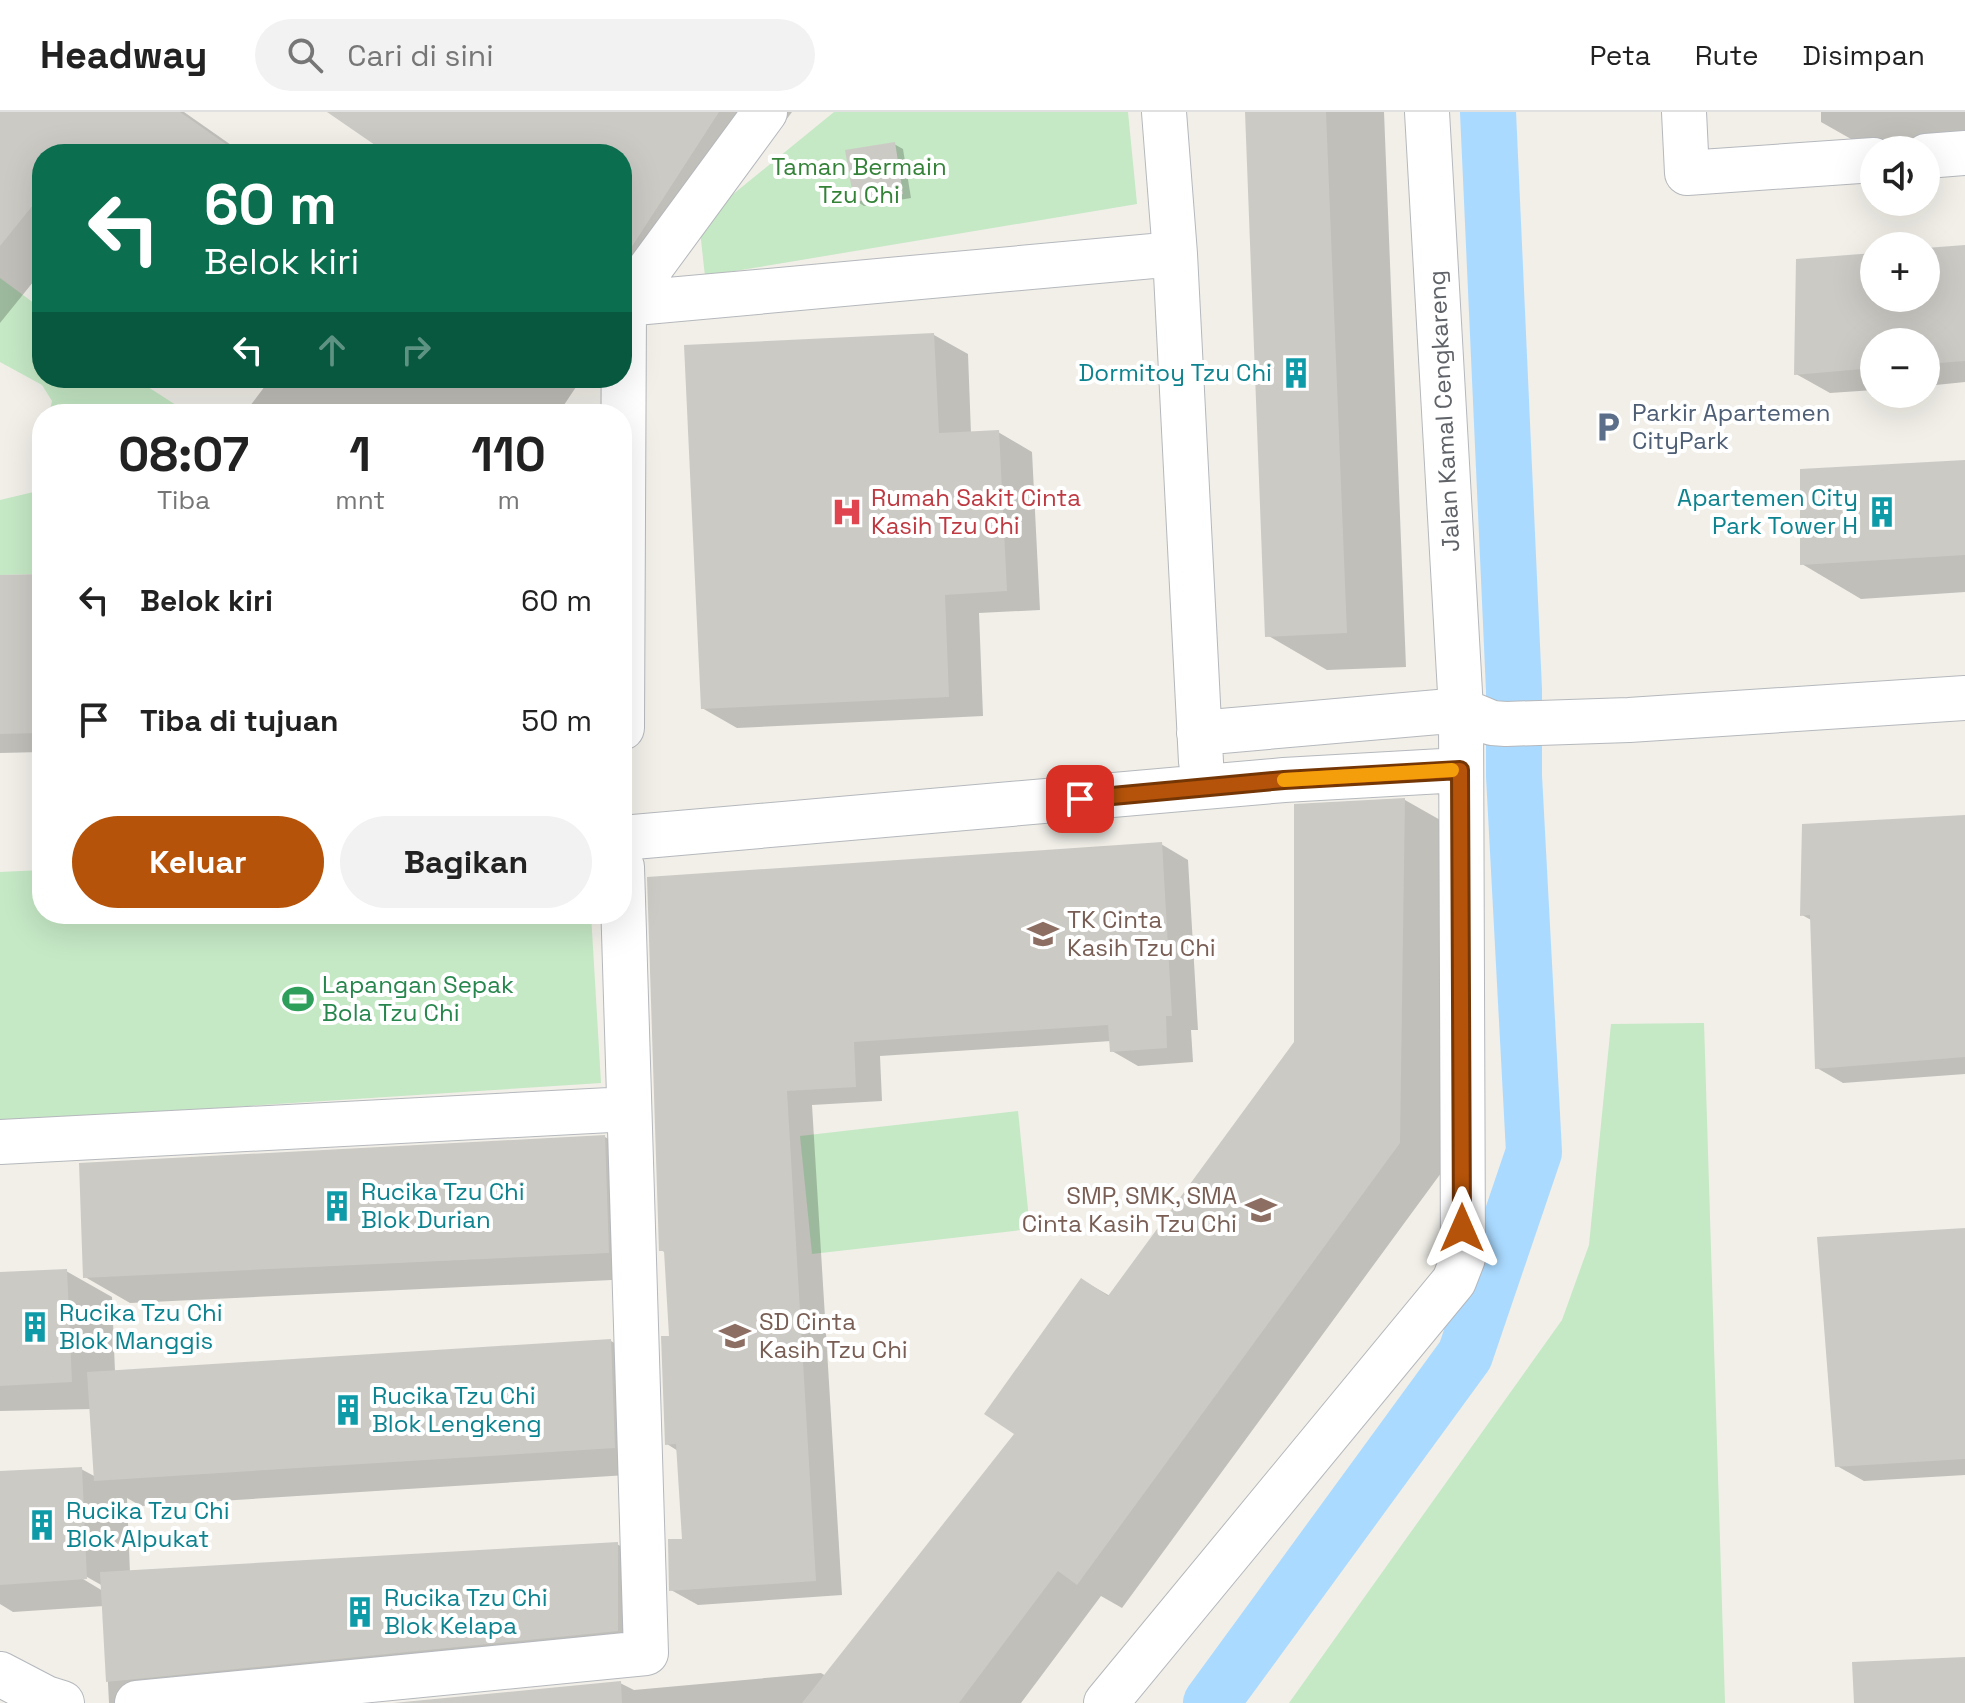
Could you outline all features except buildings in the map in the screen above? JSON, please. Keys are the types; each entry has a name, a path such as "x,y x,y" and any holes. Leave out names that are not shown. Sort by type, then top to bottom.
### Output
{"street":[{"path":"632,293 765,112"},
{"path":"1164,112 1175,254 1202,789"},
{"name":"Jalan Kamal Cengkareng","path":"1106,1703 1454,1281 1463,1258 1460,770 1486,719 1427,112"},
{"path":"1684,112 1687,173 1860,161"},
{"path":"1940,155 1965,153"},
{"path":"632,303 1175,254"},
{"path":"1199,733 1486,719 1589,721 1965,698"},
{"path":"632,837 1284,780 1460,770"},
{"path":"137,1703 646,1653 624,924"},
{"path":"0,1142 629,1109"},
{"path":"0,1674 62,1703"}],"green space":[{"name":"Taman Bermain Tzu Chi","path":"834,112 1128,112 1137,204 705,276 699,222"},
{"path":"0,278 32,302 32,380 0,362"},
{"path":"44,388 150,388 174,404 51,404"},
{"path":"32,492 32,574 0,575 0,500"},
{"name":"Lapangan Sepak Bola Tzu Chi","path":"32,870 32,924 592,924 601,1083 0,1122 0,872"},
{"path":"1704,1023 1725,1703 1289,1703 1562,1320 1589,1245 1611,1024"},
{"path":"1018,1111 1030,1229 812,1254 800,1136"}],"waterway":[{"path":"1211,1703 1465,1355 1534,1152 1514,776 1514,690 1488,112"}],"slow traffic":[{"path":"1284,780 1452,770"}],"place":[{"name":"Dormitoy Tzu Chi","path":"1296,373"},
{"name":"Parkir Apartemen CityPark","path":"1608,427"},
{"name":"Rumah Sakit Cinta Kasih Tzu Chi","path":"847,512"},
{"name":"Apartemen City Park Tower H","path":"1882,512"},
{"name":"TK Cinta Kasih Tzu Chi","path":"1043,934"},
{"name":"Lapangan Sepak Bola Tzu Chi","path":"298,999"},
{"name":"Rucika Tzu Chi Blok Durian","path":"337,1206"},
{"name":"SMP, SMK, SMA Cinta Kasih Tzu Chi","path":"1261,1210"},
{"name":"Rucika Tzu Chi Blok Manggis","path":"35,1327"},
{"name":"SD Cinta Kasih Tzu Chi","path":"735,1336"},
{"name":"Rucika Tzu Chi Blok Lengkeng","path":"348,1410"},
{"name":"Rucika Tzu Chi Blok Alpukat","path":"42,1525"},
{"name":"Rucika Tzu Chi Blok Kelapa","path":"360,1612"}],"route":[{"path":"1080,799 1284,780 1460,770 1462,1228"}]}
